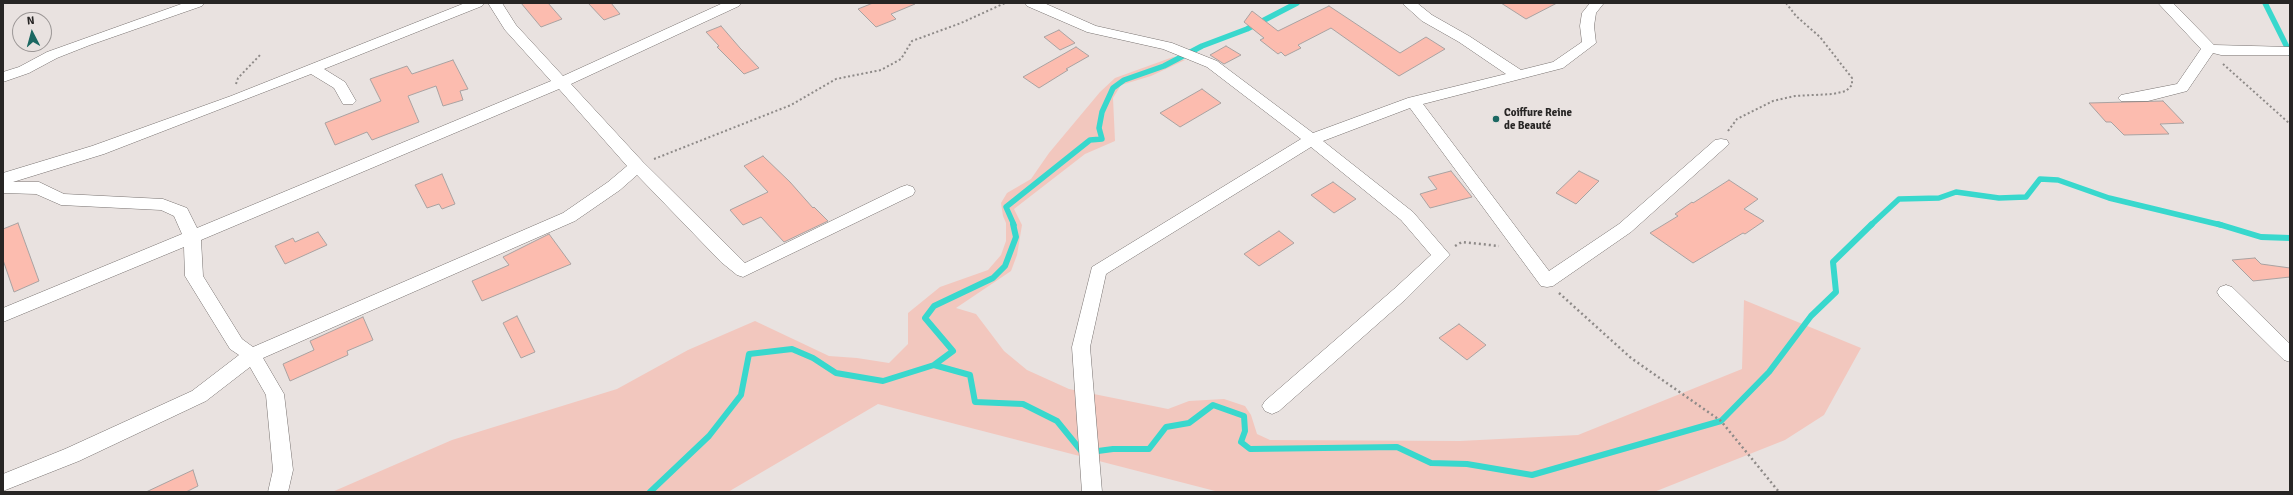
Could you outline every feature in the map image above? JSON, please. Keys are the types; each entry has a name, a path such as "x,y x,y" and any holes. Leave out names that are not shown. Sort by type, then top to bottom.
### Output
{"street":[{"path":"3,77 24,70 52,55 85,42 197,3"},
{"path":"3,179 98,150 236,99 477,3"},
{"path":"495,3 510,27 561,84 637,166 727,258 743,271 907,191"},
{"path":"3,315 561,84 734,3"},
{"path":"1032,3 1092,29 1125,35 1186,53 1212,64 1407,216 1441,255 1400,294 1272,406"},
{"path":"1409,3 1427,18 1464,38 1518,75"},
{"path":"1092,492 1081,347 1098,271 1311,140 1413,101 1468,89 1558,65 1589,43 1587,26 1589,13 1597,3"},
{"path":"2165,3 2209,48 2221,51 2290,52"},
{"path":"2126,98 2148,96 2182,88 2209,48"},
{"path":"313,68 340,85 348,101"},
{"path":"1413,101 1547,281 1625,228 1721,144"},
{"path":"3,483 72,455 199,396 252,355 568,218 614,186 637,166"},
{"path":"3,187 39,188 61,199 79,201 137,202 163,205 181,212 192,236 194,276 236,344 252,355 275,394 277,426 283,470 278,492"},
{"path":"2226,292 2290,355"}],"path":[{"path":"637,166 791,105 836,79 880,70 901,59 912,41 961,23 1005,3"},
{"path":"1721,144 1737,119 1752,110 1773,101 1795,96 1846,91 1852,85 1852,78 1820,37 1796,16 1786,3"},
{"path":"2209,48 2231,73 2290,124"},
{"path":"236,99 235,85 238,78 256,62 261,54"},
{"path":"1441,255 1462,242 1523,248"},
{"path":"1547,281 1631,358 1721,421 1779,492"}],"shaded area":[{"path":"1173,57 1185,60 1151,76 1121,85 1113,98 1115,141 1085,154 1014,209 1022,225 1017,255 1011,271 956,308 976,314 1004,351 1027,370 1069,389 1168,409 1189,401 1224,399 1245,406 1251,415 1257,434 1270,440 1460,441 1578,435 1742,369 1744,300 1861,348 1824,415 1785,440 1654,492 1219,492 878,404 728,492 332,492 452,440 617,389 688,350 755,321 829,356 857,358 889,363 908,344 908,313 940,287 988,270 1001,255 1006,241 1006,223 1003,216 1001,203 1007,193 1031,179 1049,153 1100,92 1115,78"}],"building":[{"path":"521,3 548,3 562,19 541,27"},
{"path":"588,3 611,3 620,14 604,20"},
{"path":"873,3 915,4 891,14 896,19 876,27 858,9"},
{"path":"1501,3 1557,3 1526,19"},
{"path":"1329,6 1400,53 1426,37 1445,49 1399,76 1331,28 1298,45 1301,48 1285,56 1281,52 1278,54 1260,40 1264,38 1244,22 1252,11 1278,31"},
{"path":"721,26 759,68 744,74 717,47 719,46 706,32"},
{"path":"1059,30 1075,43 1060,50 1044,37"},
{"path":"1226,46 1241,55 1224,64 1210,55"},
{"path":"1076,47 1089,56 1066,69 1068,70 1039,88 1023,77"},
{"path":"453,60 468,89 460,91 463,100 443,106 436,86 408,96 419,122 372,140 367,132 335,145 325,123 381,101 370,79 407,66 412,74"},
{"path":"1202,89 1221,103 1180,127 1160,113"},
{"path":"2163,101 2184,123 2160,124 2169,134 2124,135 2111,122 2106,122 2089,103"},
{"path":"763,156 790,182 813,208 814,207 828,221 784,242 761,217 743,225 730,210 768,192 744,166"},
{"path":"1451,171 1472,197 1430,208 1420,194 1437,189 1428,177"},
{"path":"1579,171 1599,181 1576,204 1556,193"},
{"path":"442,174 455,204 442,209 439,204 427,208 415,185"},
{"path":"1729,180 1758,199 1744,209 1764,221 1745,234 1743,233 1693,263 1650,233 1678,216 1675,214 1692,202 1693,203"},
{"path":"1333,182 1356,199 1334,213 1311,195"},
{"path":"18,223 39,281 14,292 3,260 3,229"},
{"path":"1279,231 1294,243 1259,266 1244,254"},
{"path":"318,232 327,245 285,264 275,246 293,238 295,242"},
{"path":"549,234 571,264 482,301 472,281 509,265 503,257"},
{"path":"2255,258 2261,264 2290,268 2290,277 2253,281 2232,260"},
{"path":"517,316 535,352 521,358 503,323"},
{"path":"363,317 373,340 347,351 348,355 290,381 283,364 314,350 310,341"},
{"path":"1459,324 1486,345 1467,360 1439,338"},
{"path":"193,470 198,486 186,492 146,492"}],"waterway":[{"path":"1014,225 1006,207 1090,140 1102,139 1099,128 1102,112 1113,88 1124,80 1164,66 1202,46 1247,29 1297,3"},
{"path":"2265,3 2290,53"},
{"path":"1871,225 1899,199 1939,198 1956,192 1999,198 2026,197 2040,179 2058,180 2109,198 2221,225"},
{"path":"934,365 953,351 925,318 934,306 993,278 1005,266 1016,237 1013,224"},
{"path":"934,365 970,375 975,402 1023,404 1057,421 1083,453 1113,449 1149,449 1166,427 1189,423 1213,405 1244,416 1245,431 1241,442 1250,449 1397,447 1431,463 1467,464 1532,475 1721,421 1769,372 1811,316 1836,292 1833,262 1872,224"},
{"path":"2218,224 2261,237 2290,238"},
{"path":"650,492 709,436 741,395 749,354 792,349 813,358 836,373 883,381 934,365"}],"place":[{"name":"Coiffure Reine de Beauté","path":"1496,119"}]}
